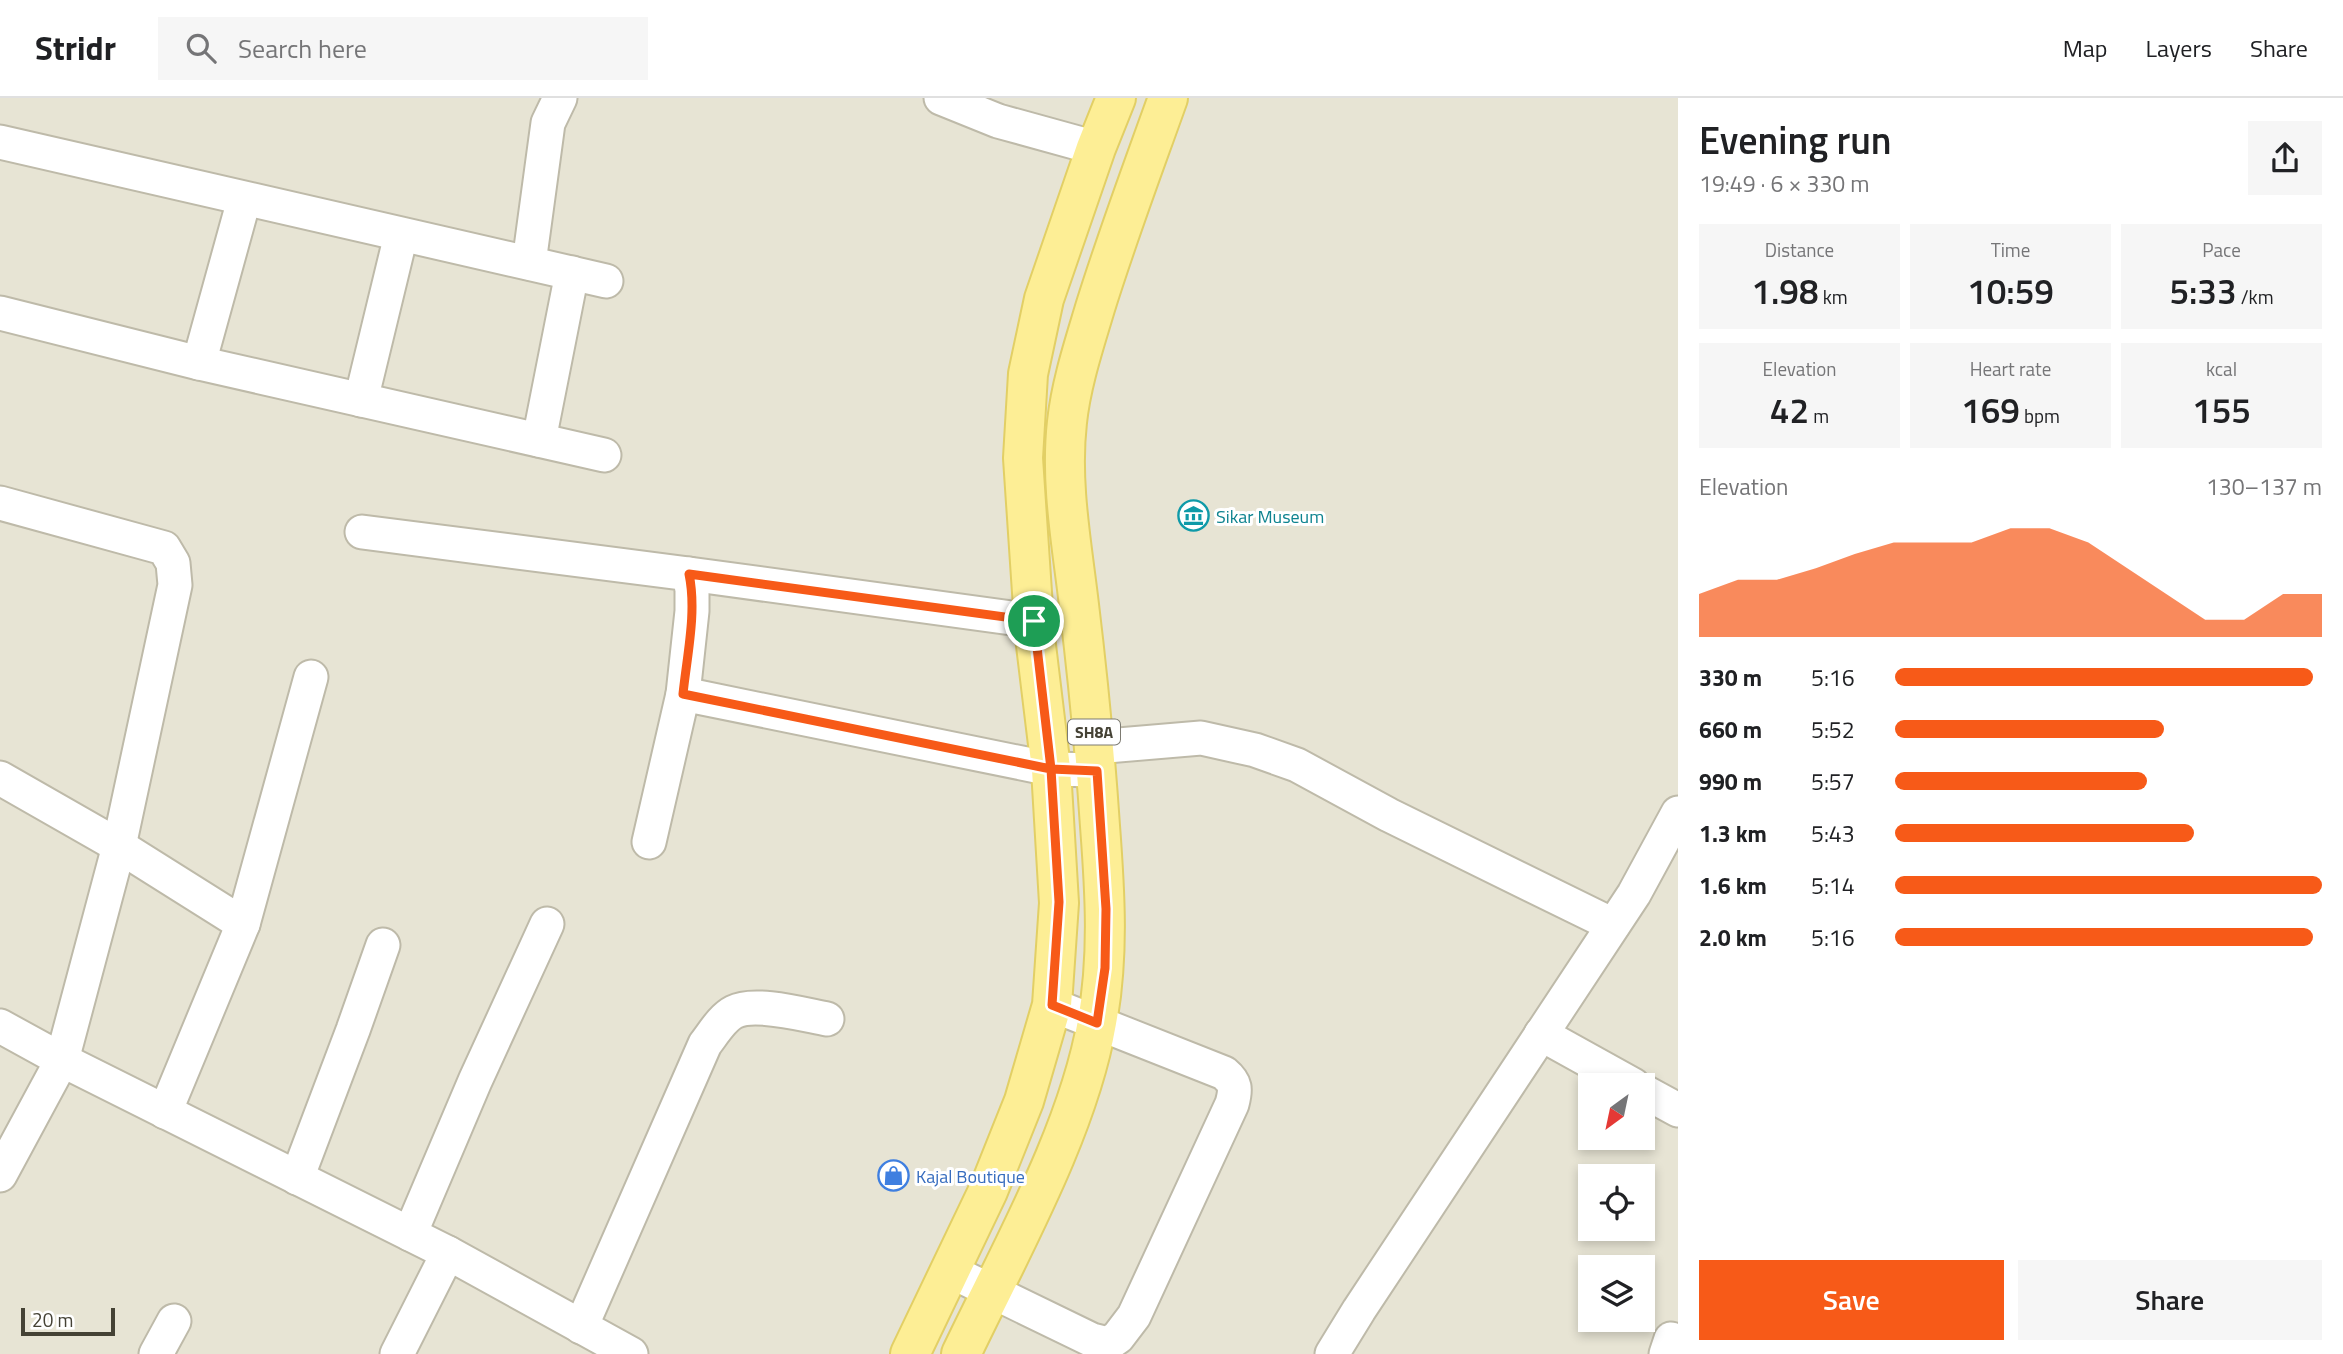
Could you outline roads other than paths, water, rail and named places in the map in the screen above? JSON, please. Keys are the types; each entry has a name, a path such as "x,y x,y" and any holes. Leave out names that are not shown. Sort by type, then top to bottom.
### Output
{"main road":[{"name":"SH8A","path":"910,1354 988,1191 1024,1101 1052,1005 1059,902 1051,769 1034,621 1023,458 1028,374 1044,299 1116,98"},
{"name":"SH8A","path":"961,1354 1045,1179 1090,1058 1097,1023 1105,968 1106,909 1096,759 1065,478 1067,423 1081,354 1116,238 1168,98"}],"street":[{"path":"529,264 548,123 560,98"},
{"path":"941,98 998,121 1096,148"},
{"path":"0,142 606,281"},
{"path":"199,363 244,200"},
{"path":"361,400 401,235"},
{"path":"539,440 572,273"},
{"path":"0,313 199,363 604,455"},
{"path":"0,503 164,548 173,563 175,586 119,846 62,1059 0,1175"},
{"path":"362,533 1034,621"},
{"path":"649,842 683,694 692,611 689,574"},
{"path":"165,1112 243,924 311,677"},
{"path":"683,694 1051,769 1201,738 1255,750 1297,765 1389,815 1613,925"},
{"path":"0,778 119,846 243,924"},
{"path":"1332,1354 1634,894 1678,814"},
{"path":"410,1234 547,924"},
{"path":"297,1178 354,1031 383,945"},
{"path":"950,1271 1092,1340 1108,1344 1118,1337 1134,1316 1232,1104 1236,1091 1233,1081 1224,1073 1052,1005"},
{"path":"581,1326 705,1044 720,1025 735,1011 759,1008 827,1018"},
{"path":"0,1026 410,1234 631,1354"},
{"path":"1541,1034 1611,1073"},
{"path":"1656,1098 1678,1110"},
{"path":"397,1354 448,1254"},
{"path":"156,1354 174,1321"}],"place":[{"name":"Sikar Museum","path":"1193,516"},
{"name":"Kajal Boutique","path":"893,1176"}]}
